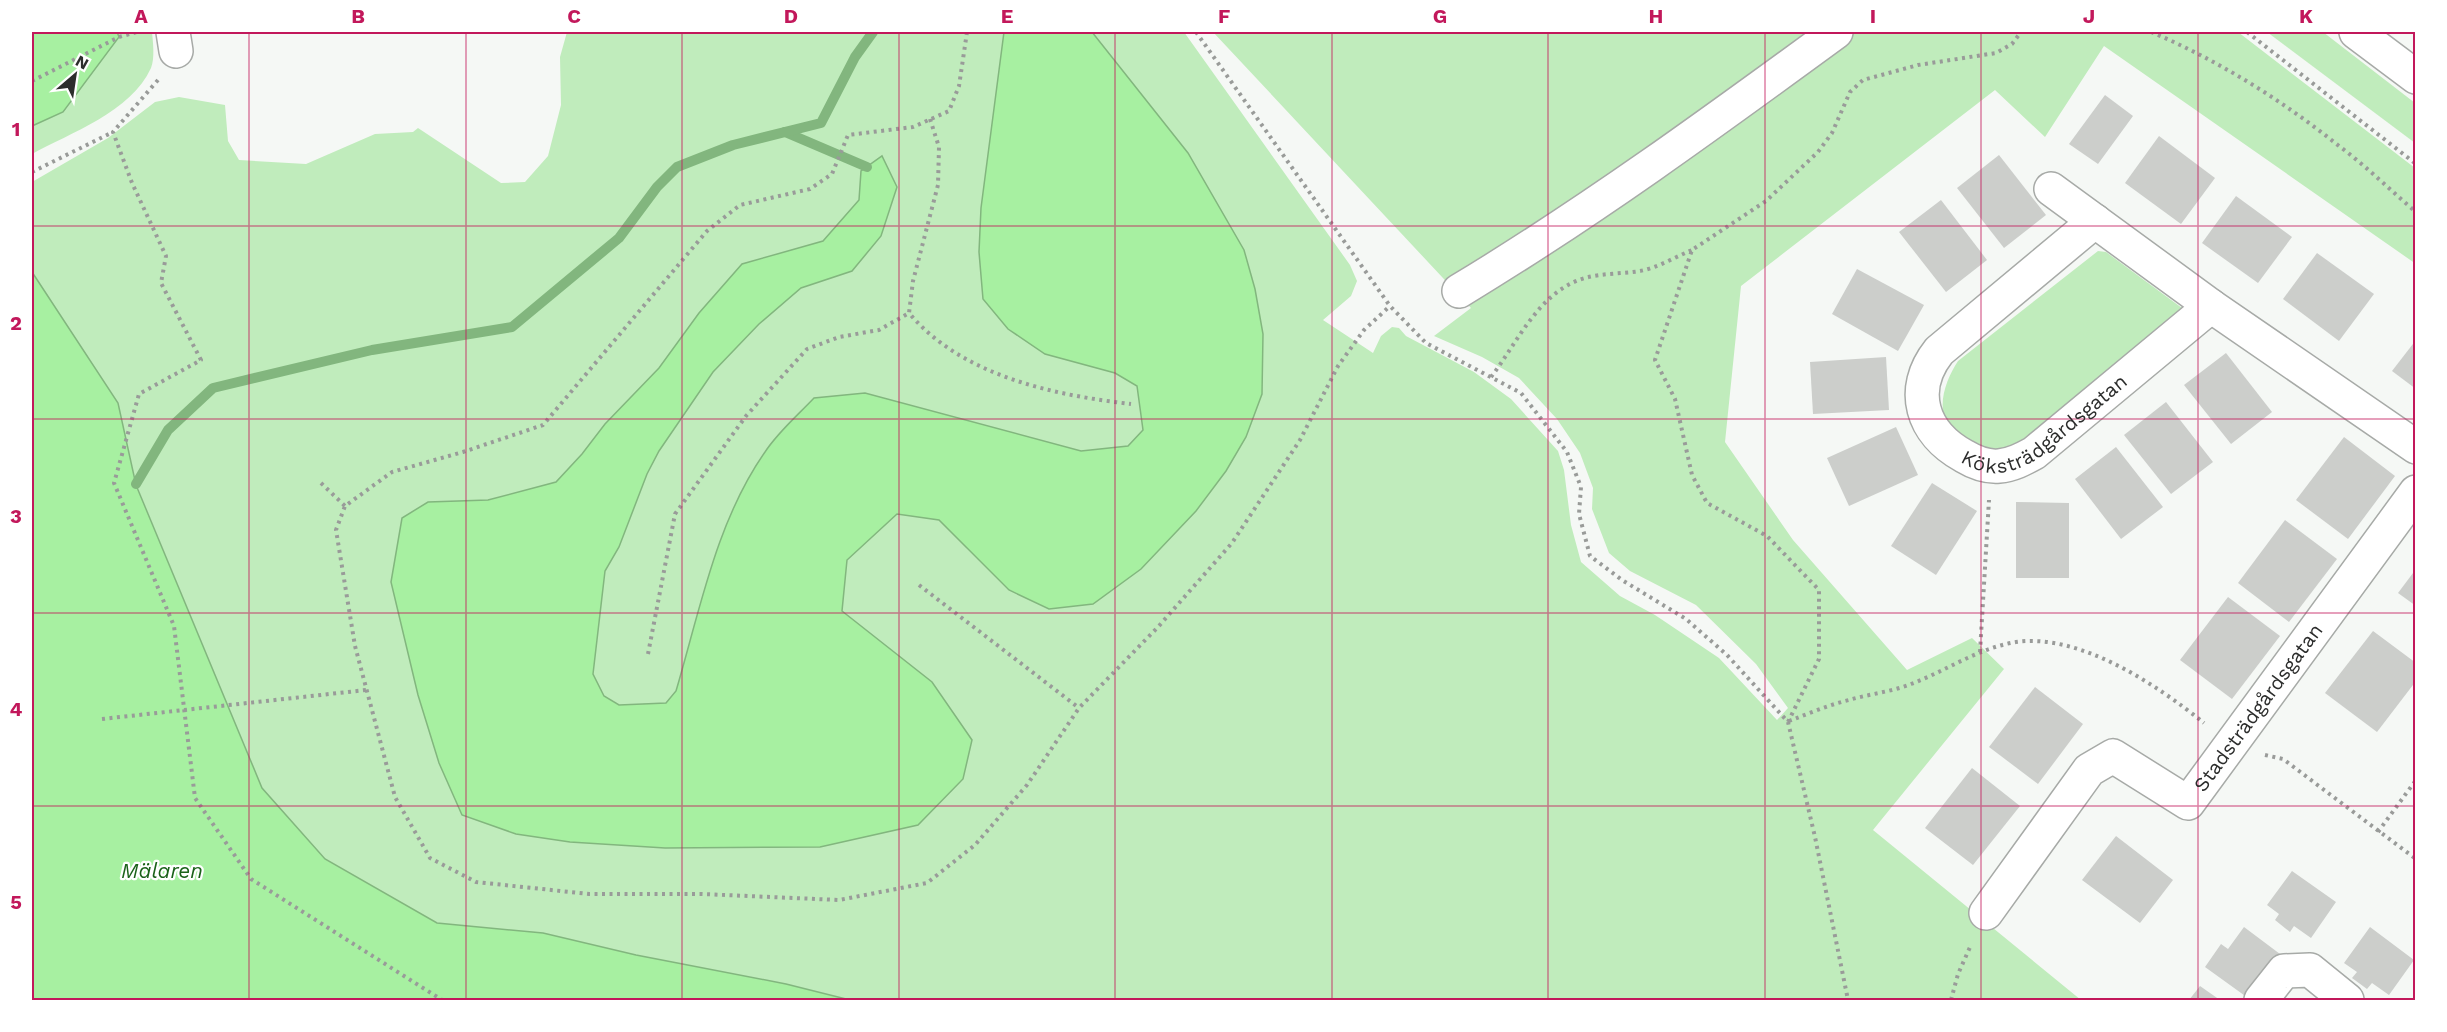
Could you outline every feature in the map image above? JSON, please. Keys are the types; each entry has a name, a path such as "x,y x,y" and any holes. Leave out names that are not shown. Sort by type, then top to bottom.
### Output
{"street":[{"path":"1459,291 1534,246 1727,112 1836,32"},
{"path":"2356,32 2415,77"},
{"path":"2051,189 2211,306 2415,447"},
{"name":"Köksträdgårdsgatan","path":"2095,221 1939,351 1924,375 1922,392 1928,424 1956,452 1973,461 1992,466 2016,462 2034,453 2211,306"},
{"name":"Stadsträdgårdsgatan","path":"1986,913 2090,770 2114,756 2188,803 2415,492"},
{"path":"2261,1000 2284,971 2310,970 2348,1000"}],"path":[{"path":"32,81 119,37 137,32"},
{"path":"967,32 959,86 950,111 913,127 848,135 832,174 810,189 740,205 707,231 543,425 463,452 392,472 345,506 336,530 355,646 395,797 430,858 476,882 589,894 702,894 839,900 927,883 975,845 1027,785 1078,708 1158,627 1232,543 1300,440 1338,366 1364,330 1390,306"},
{"path":"1196,32 1390,306 1426,343 1521,393 1567,452 1581,487 1579,514 1590,556 1622,580 1686,619 1727,655 1788,722 1815,837 1848,1000"},
{"path":"1491,377 1528,321 1552,297 1584,278 1643,271 1692,250 1766,201 1818,152 1832,133 1851,92 1863,80 1918,65 1996,53 2012,44 2021,32"},
{"path":"2151,32 2236,76 2284,107 2340,146 2415,212"},
{"path":"2247,32 2415,164"},
{"path":"32,172 113,132 153,87 175,41"},
{"path":"930,119 939,147 938,185 913,281 909,313 922,329 967,360 1013,379 1075,397 1131,404"},
{"path":"113,132 132,183 166,256 161,283 201,360 139,394 114,483 174,626 195,798 251,879 442,1000"},
{"path":"1692,250 1655,360 1675,399 1692,475 1707,502 1767,536 1819,590 1819,658 1788,722"},
{"path":"648,654 675,514 746,416 807,349 839,337 879,330 909,313"},
{"path":"1980,652 1992,466"},
{"path":"321,483 345,506"},
{"path":"919,585 1078,708"},
{"path":"1788,722 1848,700 1909,685 1980,652 2017,642 2059,643 2101,657 2176,700 2230,745 2283,759 2415,859"},
{"path":"102,719 185,712 366,690"},
{"path":"2378,832 2415,780"},
{"path":"1951,1000 1958,974 1986,913"}],"shaded area":[{"path":"117,32 152,32 152,64 142,83 115,109 98,120 32,154 32,126 63,112 119,37"},
{"path":"567,32 1184,32 1350,265 1357,281 1351,296 1323,320 1373,353 1381,336 1392,327 1399,328 1406,336 1474,372 1511,399 1558,451 1564,470 1571,525 1581,562 1620,596 1655,615 1719,658 1777,720 1788,708 1756,664 1696,605 1630,571 1609,553 1592,509 1593,488 1580,453 1557,419 1519,378 1482,357 1434,336 1471,308 1213,32 2238,32 2415,168 2416,264 2104,46 2045,137 1995,90 1741,286 1725,442 1793,540 1907,670 1972,638 2004,669 1873,830 2081,1000 850,1000 786,984 636,955 543,933 437,923 325,859 262,788 136,484 118,403 32,272 32,182 108,138 155,102 179,97 225,105 228,141 239,160 306,164 375,134 413,132 418,128 501,183 525,182 548,156 561,105 560,57"},
{"path":"2267,32 2323,32 2415,103 2415,143"},
{"path":"2098,251 2106,252 2182,308 2184,314 2035,440 1987,455 1965,440 1947,423 1943,405 1949,377 1958,361"}],"water":[{"path":"32,32 117,32 119,37 63,112 32,126"},
{"path":"1004,32 1092,32 1188,153 1244,250 1255,289 1263,334 1262,394 1246,437 1226,471 1196,511 1141,569 1093,604 1049,609 1009,590 939,520 897,514 847,560 842,611 932,682 972,740 963,779 918,825 820,847 665,848 570,842 516,834 462,815 439,763 418,695 391,582 402,518 428,502 488,500 556,482 605,424 659,368 699,313 742,264 823,241 859,200 861,171 882,156 897,187 881,236 852,271 801,288 759,324 713,372 659,451 647,474 619,547 605,571 593,674 604,696 619,705 666,703 676,691 711,567 734,507 748,479 770,445 814,398 865,393 1081,451 1128,446 1143,430 1137,386 1115,373 1045,354 1008,329 983,299 979,252 981,208"},
{"name":"Mälaren","path":"32,272 118,403 136,485 262,788 325,859 437,923 543,933 636,955 786,984 850,1000 32,1000"}],"building":[{"path":"2105,95 2133,116 2098,164 2069,144"},
{"path":"2159,136 2215,178 2181,224 2125,183"},
{"path":"1999,155 2046,215 2004,248 1957,188"},
{"path":"2236,196 2292,237 2258,283 2202,243"},
{"path":"1941,200 1987,260 1946,292 1899,232"},
{"path":"2317,253 2374,294 2339,341 2283,299"},
{"path":"1857,269 1924,305 1898,351 1832,314"},
{"path":"2416,340 2416,389 2392,371"},
{"path":"2226,353 2272,412 2231,444 2184,385"},
{"path":"1886,357 1889,410 1813,414 1810,362"},
{"path":"2166,402 2213,462 2171,494 2124,435"},
{"path":"1896,427 1918,475 1849,506 1827,458"},
{"path":"2344,437 2395,476 2348,539 2296,500"},
{"path":"2116,447 2163,507 2121,539 2075,479"},
{"path":"1932,483 1977,511 1936,575 1891,546"},
{"path":"2016,502 2069,503 2069,578 2016,578"},
{"path":"2285,520 2337,559 2289,622 2238,583"},
{"path":"2416,569 2416,606 2398,593"},
{"path":"2228,597 2280,636 2232,699 2180,660"},
{"path":"2373,631 2416,663 2416,681 2377,732 2325,693"},
{"path":"2035,687 2083,724 2038,784 1989,747"},
{"path":"1972,768 2020,806 1973,865 1925,828"},
{"path":"2116,836 2173,880 2140,923 2082,880"},
{"path":"2292,871 2336,902 2311,938 2294,926 2290,932 2275,920 2279,914 2267,905"},
{"path":"2244,927 2280,954 2248,998 2205,967 2221,944 2228,949"},
{"path":"2370,927 2414,960 2389,995 2372,983 2367,989 2352,978 2357,972 2344,963"},
{"path":"2200,986 2220,1000 2189,1000"}],"waterway":[{"path":"136,484 168,430 213,388 372,350 512,327 619,238 657,187 677,167 733,145 821,123 855,57 873,32"},
{"path":"785,132 867,167"}]}
